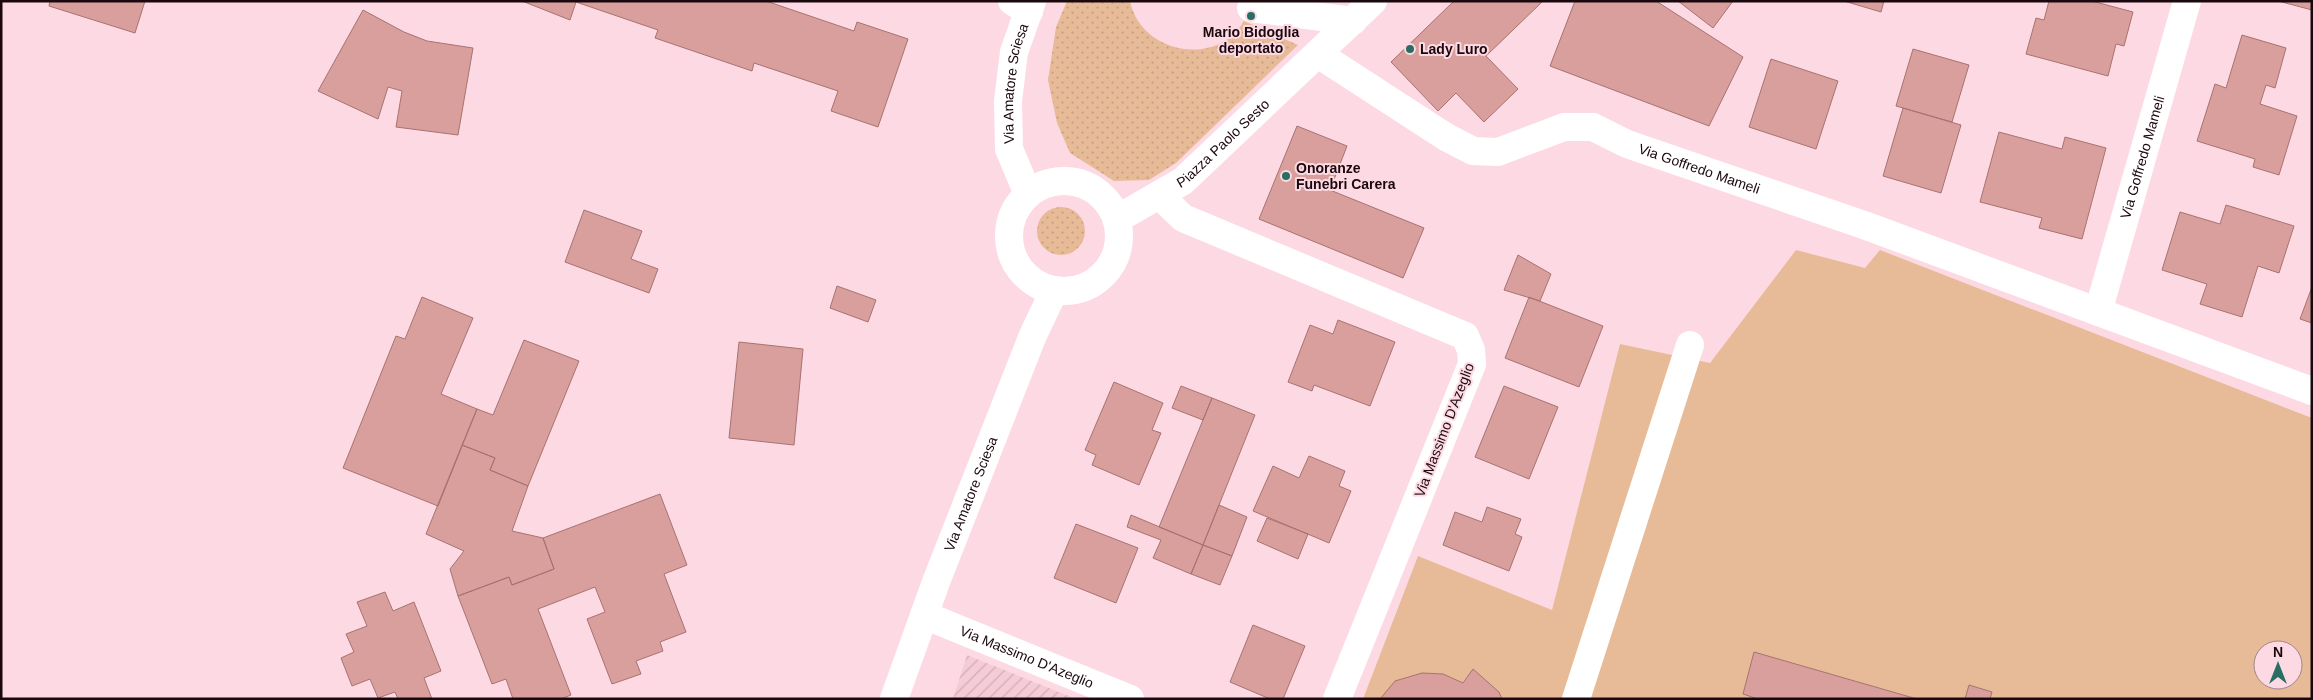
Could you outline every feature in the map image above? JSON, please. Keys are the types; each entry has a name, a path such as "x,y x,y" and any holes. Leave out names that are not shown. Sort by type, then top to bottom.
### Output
{"street":[{"name":"Piazza Paolo Sesto","path":"1117,219 1183,181 1373,1"},
{"name":"Via Goffredo Mameli","path":"2098,312 2187,1"},
{"name":"Via Amatore Sciesa","path":"1024,5 1014,52 1008,101 1009,149 1028,194"},
{"path":"1251,8 1353,21"},
{"name":"Via Goffredo Mameli","path":"1318,54 1446,138 1473,151 1498,152 1564,127 1593,127 1627,144 1864,225 2312,392"},
{"path":"1059,181 1082,184 1099,193 1108,202 1117,219 1120,233 1118,252 1114,261 1103,276 1084,288 1073,291 1054,291 1044,288 1027,278 1018,266 1010,249 1010,224 1016,209 1028,194 1040,186 1059,181"},
{"name":"Via Massimo D'Azeglio","path":"1159,195 1184,218 1465,336 1471,350 1472,364 1337,699"},
{"name":"Via Amatore Sciesa","path":"894,699 924,615 1033,335 1054,291"},
{"path":"1576,699 1690,345"},
{"name":"Via Massimo D'Azeglio","path":"924,615 1130,699"}],"shaded area":[{"path":"1067,1 1130,1 1137,19 1149,33 1164,43 1181,49 1199,49 1216,45 1232,36 1244,21 1298,45 1176,163 1149,180 1114,181 1070,153 1057,123 1048,80 1056,27"},
{"path":"1056,207 1066,207 1078,214 1085,226 1085,236 1078,248 1066,255 1056,255 1048,251 1041,244 1037,236 1037,226 1041,218 1048,211"},
{"path":"1796,250 1865,268 1880,250 2312,418 2312,699 1363,699 1418,556 1552,610 1620,344 1710,363"},
{"path":"967,655 1076,699 953,699"}],"building":[{"path":"50,1 145,1 135,33 49,6"},
{"path":"522,1 766,1 854,31 857,22 908,39 878,127 831,111 838,91 754,63 752,71 655,38 658,30 576,2 570,20"},
{"path":"1454,1 1543,1 1486,56 1518,89 1484,122 1456,93 1438,111 1391,62"},
{"path":"1575,1 1656,1 1743,57 1709,126 1550,66"},
{"path":"1678,1 1733,1 1713,28"},
{"path":"1844,1 1884,1 1881,12"},
{"path":"2049,1 2092,1 2133,12 2124,46 2116,44 2108,76 2026,54 2036,18 2044,20"},
{"path":"2278,1 2312,1 2312,10"},
{"path":"363,10 404,32 427,41 473,48 458,135 396,127 402,91 388,87 378,119 318,91"},
{"path":"2242,35 2286,48 2275,88 2266,85 2260,104 2297,116 2279,175 2253,167 2255,159 2197,141 2215,84 2226,88"},
{"path":"1913,49 1969,65 1952,122 1896,106"},
{"path":"1771,59 1838,81 1816,149 1749,127"},
{"path":"1903,108 1961,125 1941,193 1883,176"},
{"path":"1297,126 1347,146 1330,190 1424,228 1403,278 1259,219"},
{"path":"1999,132 2062,149 2065,137 2106,148 2082,239 2039,228 2042,218 1980,202"},
{"path":"2226,205 2294,226 2279,273 2258,266 2242,317 2200,304 2207,284 2162,270 2180,212 2220,224"},
{"path":"584,210 642,231 631,259 658,269 649,293 565,262"},
{"path":"1518,255 1551,274 1540,301 1504,290"},
{"path":"837,286 876,300 868,322 830,308"},
{"path":"2312,287 2312,323 2300,319"},
{"path":"422,297 473,318 441,394 477,409 438,506 343,468 396,336 405,339"},
{"path":"1529,297 1603,326 1579,387 1505,358"},
{"path":"1338,320 1395,342 1370,406 1314,385 1312,391 1288,382 1310,325 1333,334"},
{"path":"524,340 579,361 528,486 490,470 495,458 462,445 477,409 493,415"},
{"path":"739,342 803,349 794,445 729,438"},
{"path":"1114,382 1163,403 1152,430 1161,433 1139,485 1092,465 1096,455 1085,450"},
{"path":"1181,386 1212,398 1203,420 1172,408"},
{"path":"1504,386 1558,407 1529,479 1475,457"},
{"path":"1212,398 1255,415 1203,545 1159,527"},
{"path":"462,445 495,458 490,470 528,486 512,531 543,538 554,569 512,585 509,577 458,596 450,569 464,551 426,534"},
{"path":"1309,456 1345,471 1339,486 1351,491 1329,543 1253,511 1273,466 1299,478"},
{"path":"660,494 687,565 664,574 686,632 660,642 663,651 636,661 641,674 612,684 587,619 605,612 595,587 538,609 571,695 561,699 513,699 506,679 492,684 458,596 509,577 512,585 554,569 543,538"},
{"path":"1219,505 1247,517 1232,556 1203,545"},
{"path":"1487,507 1521,519 1515,534 1522,537 1509,571 1443,545 1455,512 1482,522"},
{"path":"1131,515 1203,545 1191,574 1153,558 1161,540 1127,527"},
{"path":"1267,518 1308,534 1298,559 1257,541"},
{"path":"1076,524 1138,548 1116,603 1054,578"},
{"path":"1203,545 1232,556 1220,585 1191,574"},
{"path":"385,592 393,611 414,602 441,671 424,678 432,699 398,699 395,692 378,698 370,679 352,686 341,658 354,652 346,634 367,626 357,602"},
{"path":"1253,625 1305,646 1283,699 1270,699 1230,682"},
{"path":"1754,652 1917,699 1758,699 1743,694"},
{"path":"1473,669 1499,692 1502,699 1380,699 1395,681 1422,673 1443,674 1463,683"},
{"path":"1969,685 1992,692 1990,699 1965,699"}],"place":[{"name":"Mario Bidoglia deportato","path":"1251,16"},
{"name":"Lady Luro","path":"1410,49"},
{"name":"Onoranze Funebri Carera","path":"1286,176"}]}
